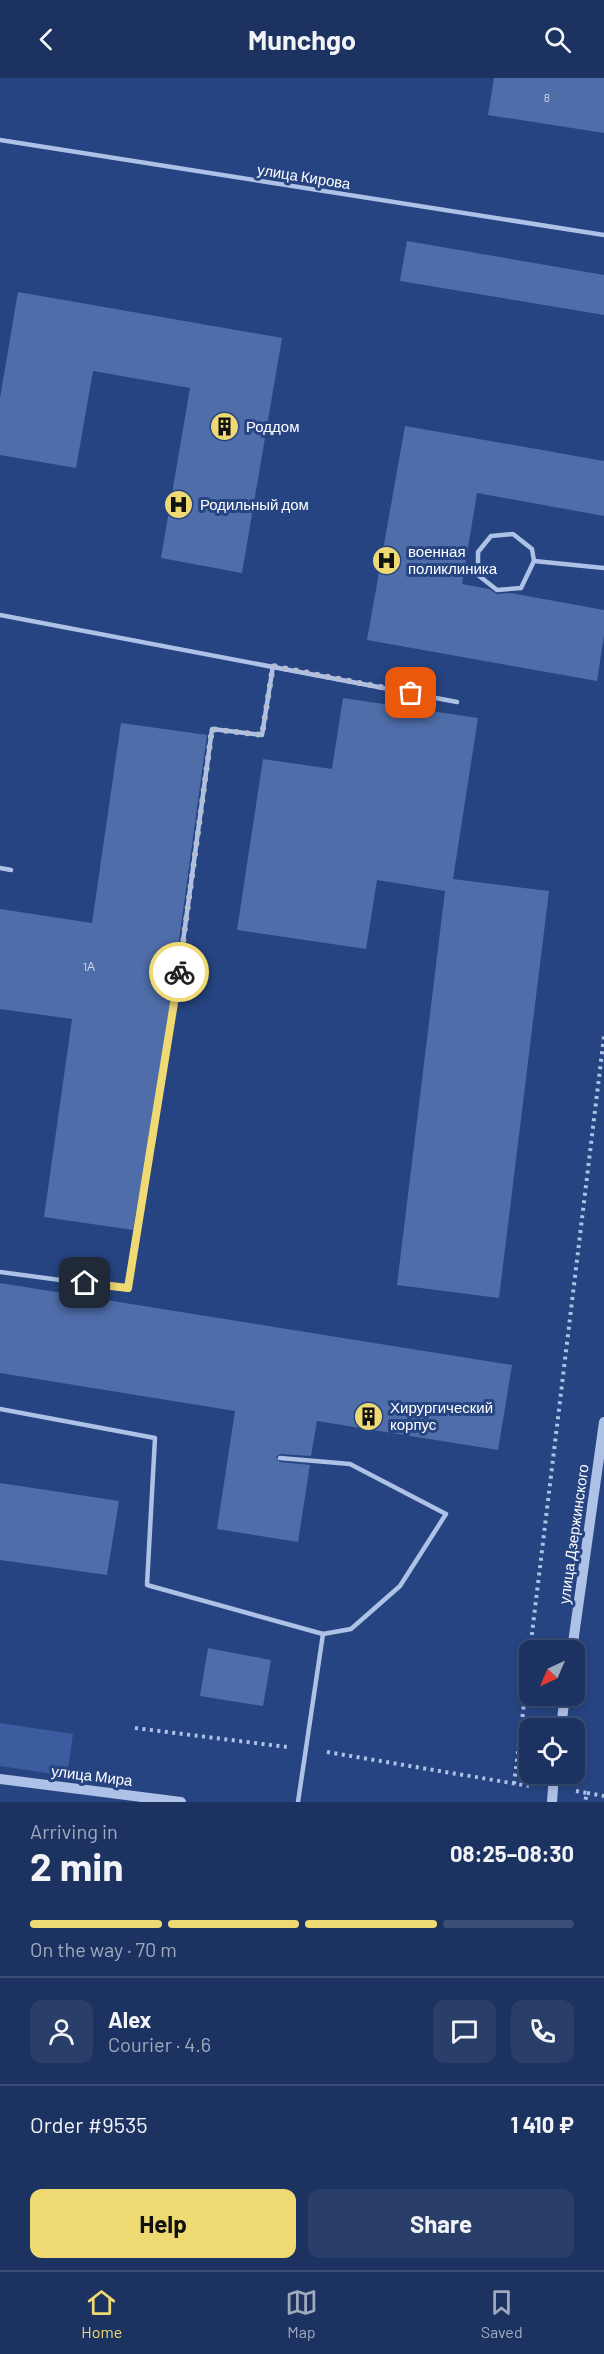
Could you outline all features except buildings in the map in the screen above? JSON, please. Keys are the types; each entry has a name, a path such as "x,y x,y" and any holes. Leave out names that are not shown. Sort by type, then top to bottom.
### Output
{"street":[{"name":"улица Дзержинского","path":"573,1640 604,1422"},
{"name":"улица Мира","path":"0,1779 181,1802"},
{"path":"552,1802 553,1784"}],"lane":[{"name":"улица Кирова","path":"0,140 604,235"},
{"path":"513,534 532,549 534,561 520,588 497,590 478,575 478,552 491,536 513,534"},
{"path":"534,561 604,568"},
{"path":"0,615 457,702"},
{"path":"0,1272 128,1288 172,1022 212,729 262,735 273,666"},
{"path":"0,868 11,870"},
{"path":"0,1408 155,1438 147,1585 323,1634 351,1629 400,1587 446,1514 350,1464 280,1458"},
{"path":"298,1802 308,1749 323,1634"}],"path":[{"path":"531,1640 604,1036"},
{"path":"514,1784 524,1706"},
{"path":"135,1728 308,1749 514,1784 604,1796"},
{"path":"585,1802 586,1793"}],"shaded area":[{"path":"0,1723 73,1734 67,1776 0,1766"}],"way so far":[{"path":"179,972 212,729 262,735 273,666 411,693"}],"place":[{"name":"Роддом","path":"225,426"},
{"name":"Родильный дом","path":"179,504"},
{"name":"военная поликлиника","path":"387,560"},
{"name":"Хирургический корпус","path":"369,1416"}],"route":[{"path":"85,1283 128,1288 179,972"}]}
